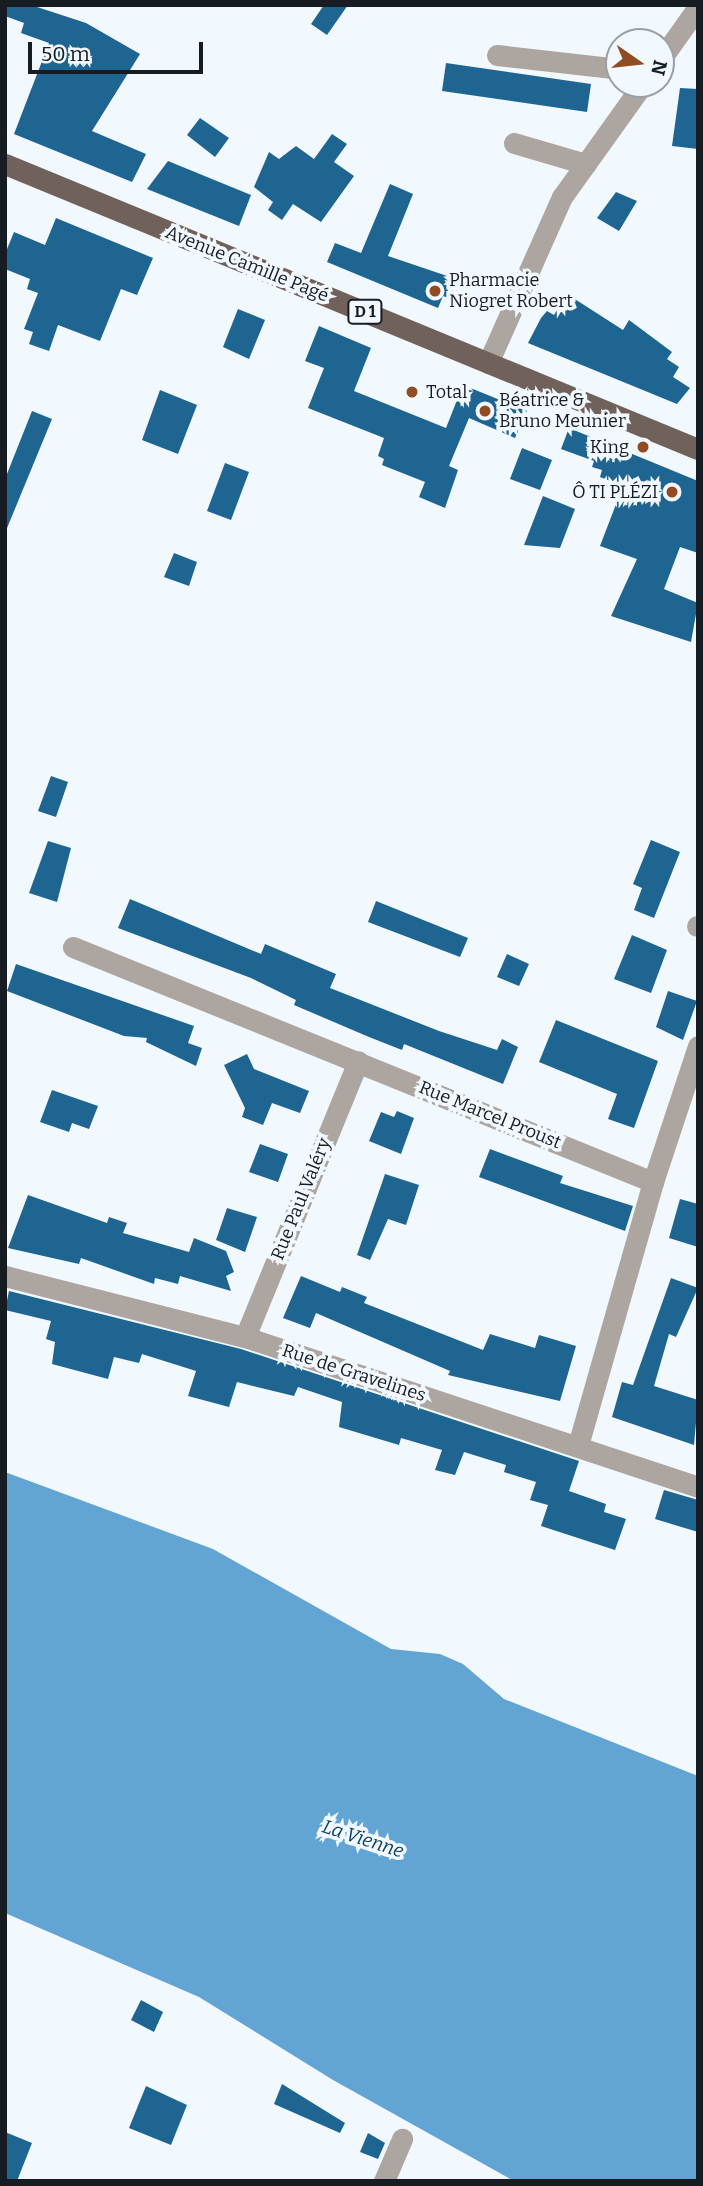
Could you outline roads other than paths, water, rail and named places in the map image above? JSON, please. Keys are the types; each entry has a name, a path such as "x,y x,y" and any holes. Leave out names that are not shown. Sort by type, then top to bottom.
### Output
{"main road":[{"name":"Avenue Camille Pagé","path":"5,164 488,363"},
{"name":"D 1","path":"488,363 698,449"}],"street":[{"path":"675,39 698,7"},
{"path":"497,55 605,67"},
{"path":"488,363 542,237 586,163 633,98"},
{"path":"514,143 586,163"},
{"name":"Rue Marcel Proust","path":"73,947 653,1182"},
{"path":"578,1446 653,1182 698,1046"},
{"name":"Rue Paul Valéry","path":"245,1337 358,1061"},
{"name":"Rue de Gravelines","path":"5,1276 245,1337 698,1487"},
{"path":"384,2181 402,2139"}],"water":[{"name":"La Vienne","path":"5,1472 213,1549 391,1649 440,1654 463,1664 504,1699 698,1776 698,2181 514,2181 333,2080 199,1997 5,1913"}],"place":[{"name":"Pharmacie Niogret Robert","path":"435,291"},
{"name":"Total","path":"412,392"},
{"name":"Béatrice & Bruno Meunier","path":"485,411"},
{"name":"King","path":"643,447"},
{"name":"Ô TI PLÉZI","path":"672,492"}]}
